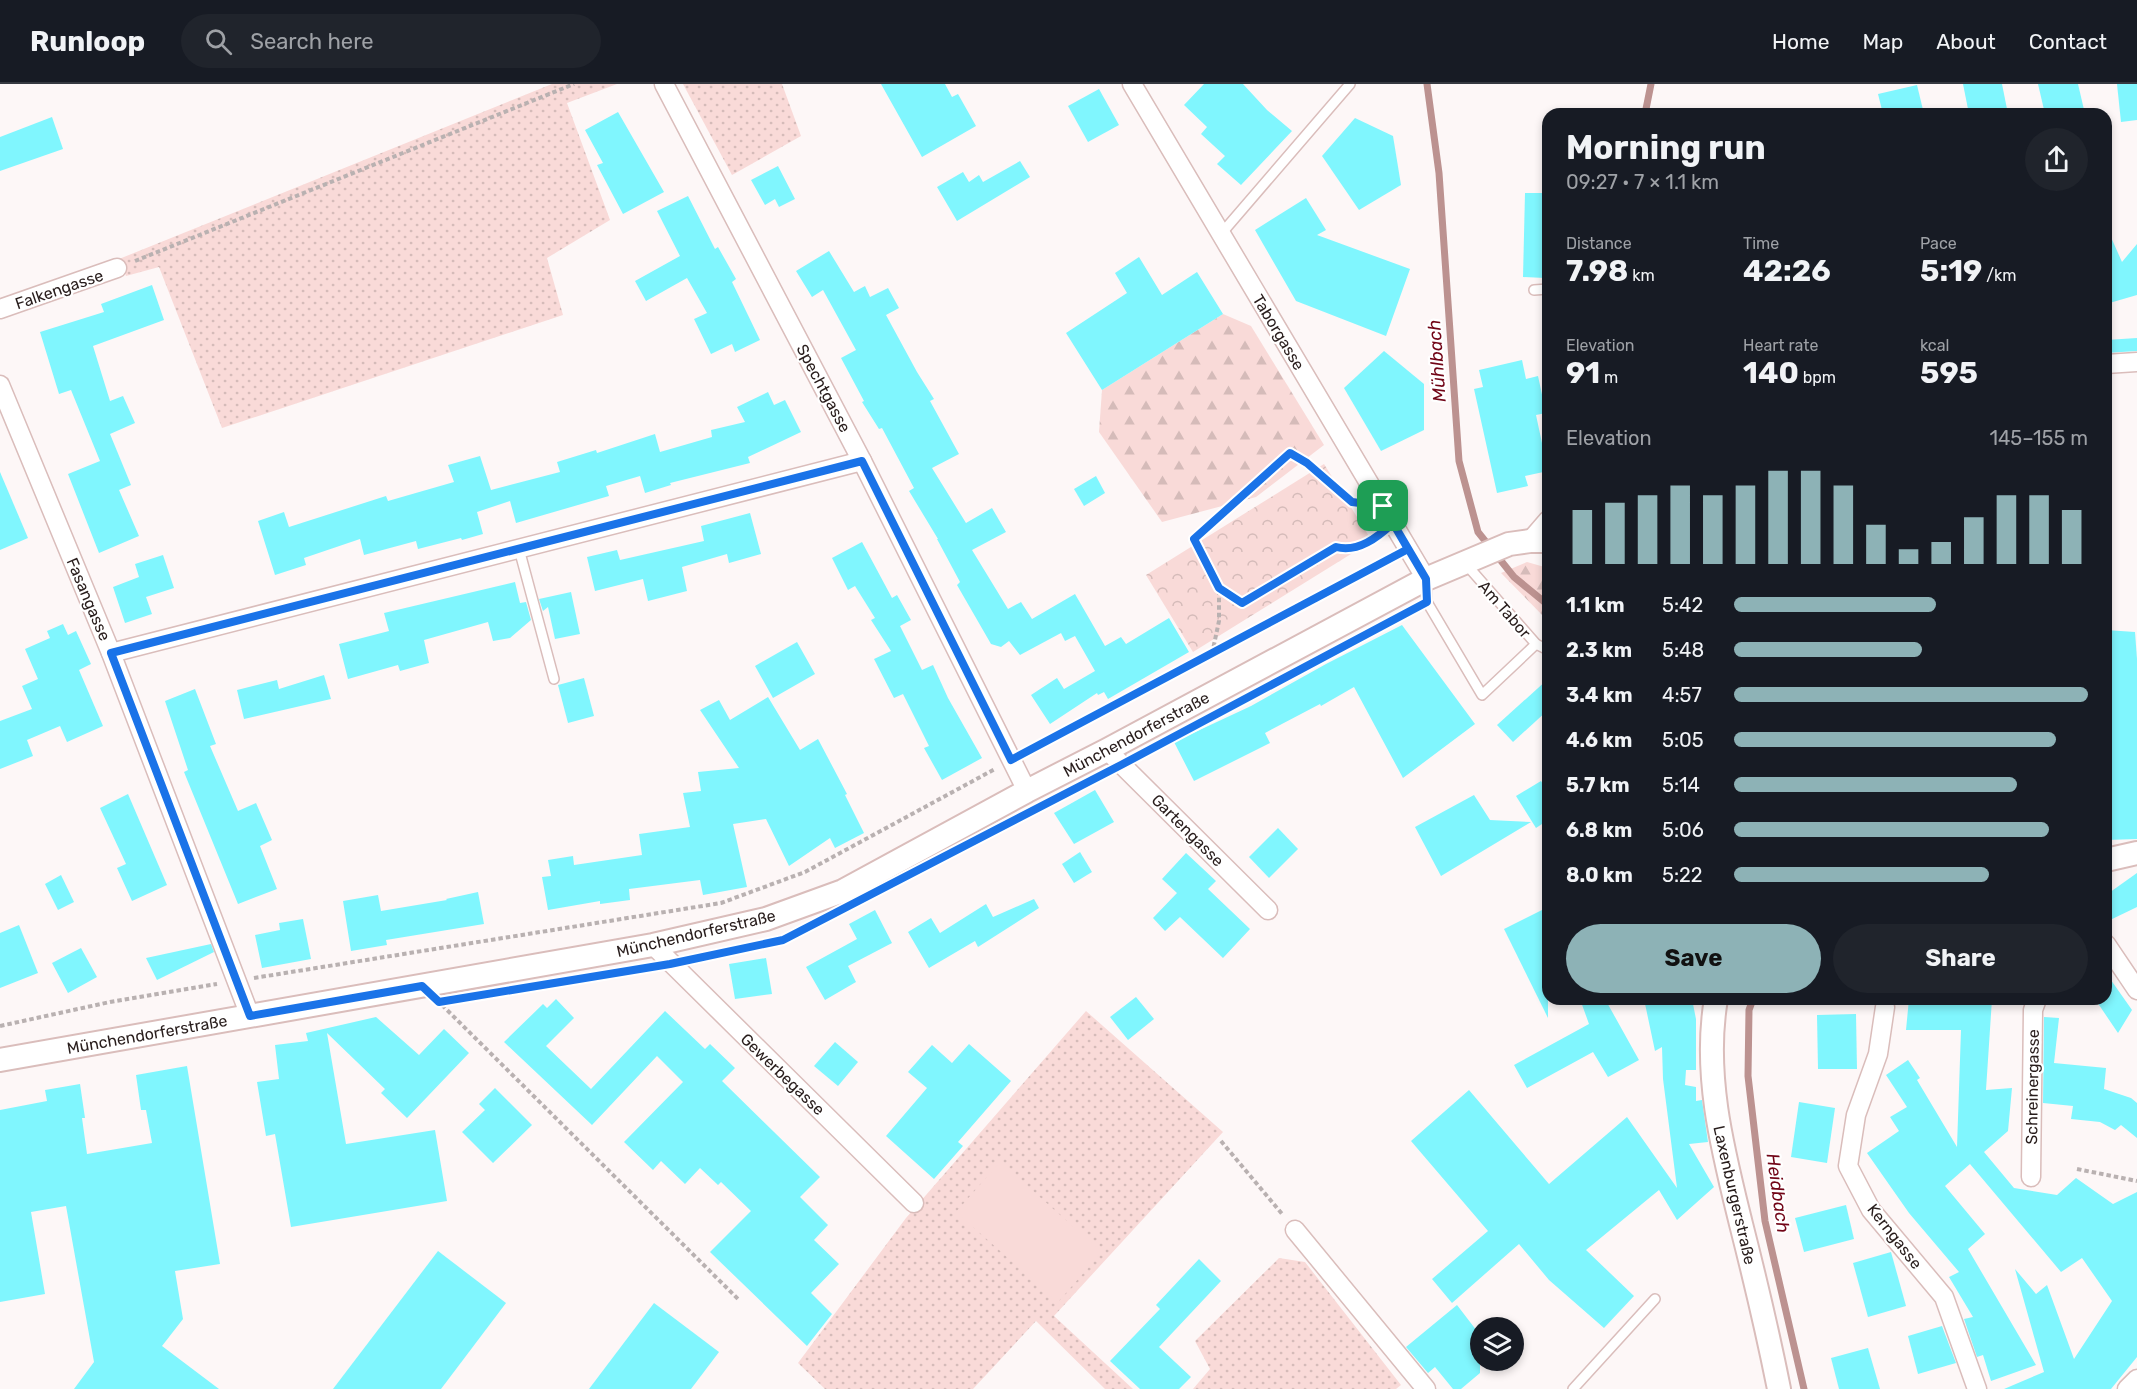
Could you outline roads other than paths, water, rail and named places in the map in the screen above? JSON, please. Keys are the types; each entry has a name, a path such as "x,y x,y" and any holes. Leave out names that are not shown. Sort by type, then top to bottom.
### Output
{"street":[{"name":"Spechtgasse","path":"664,84 862,461 1027,791"},
{"name":"Taborgasse","path":"1132,84 1426,579"},
{"name":"Falkengasse","path":"0,309 117,268"},
{"path":"2112,364 2137,362"},
{"name":"Fasangasse","path":"0,385 111,653 250,1016"},
{"path":"111,653 862,461"},
{"path":"1529,542 1542,527"},
{"name":"Münchendorferstraße","path":"0,1060 653,945 766,919 843,891 1426,579 1472,560 1529,542"},
{"name":"Gartengasse","path":"1107,750 1268,910"},
{"path":"2112,859 2137,853"},
{"name":"Gewerbegasse","path":"653,945 914,1203"},
{"path":"2112,953 2137,990"},
{"name":"Laxenburgerstraße","path":"1715,1005 1713,1084 1724,1154 1769,1338 1779,1389"},
{"name":"Schreinergasse","path":"2031,1177 2032,1010 2034,1005"},
{"name":"Kerngasse","path":"1886,1007 1878,1054 1856,1115 1848,1166 1871,1210 1944,1297 1977,1389"},
{"path":"1294,1230 1426,1389"},
{"path":"2127,1389 2137,1379"}],"lane":[{"path":"1221,234 1350,84"},
{"path":"1534,290 1542,289"},
{"path":"519,549 554,679"},
{"name":"Am Tabor","path":"1472,560 1536,644 1542,647"},
{"path":"1426,579 1427,602 1482,695 1536,644"},
{"path":"1573,1389 1655,1299"}],"waterway":[{"name":"Mühlbach","path":"1427,84 1439,173 1459,461 1478,532 1514,577 1542,600"},
{"name":"Heidbach","path":"1646,108 1651,84"},
{"name":"Heidbach","path":"1751,1005 1748,1076 1765,1221 1804,1389"}]}
